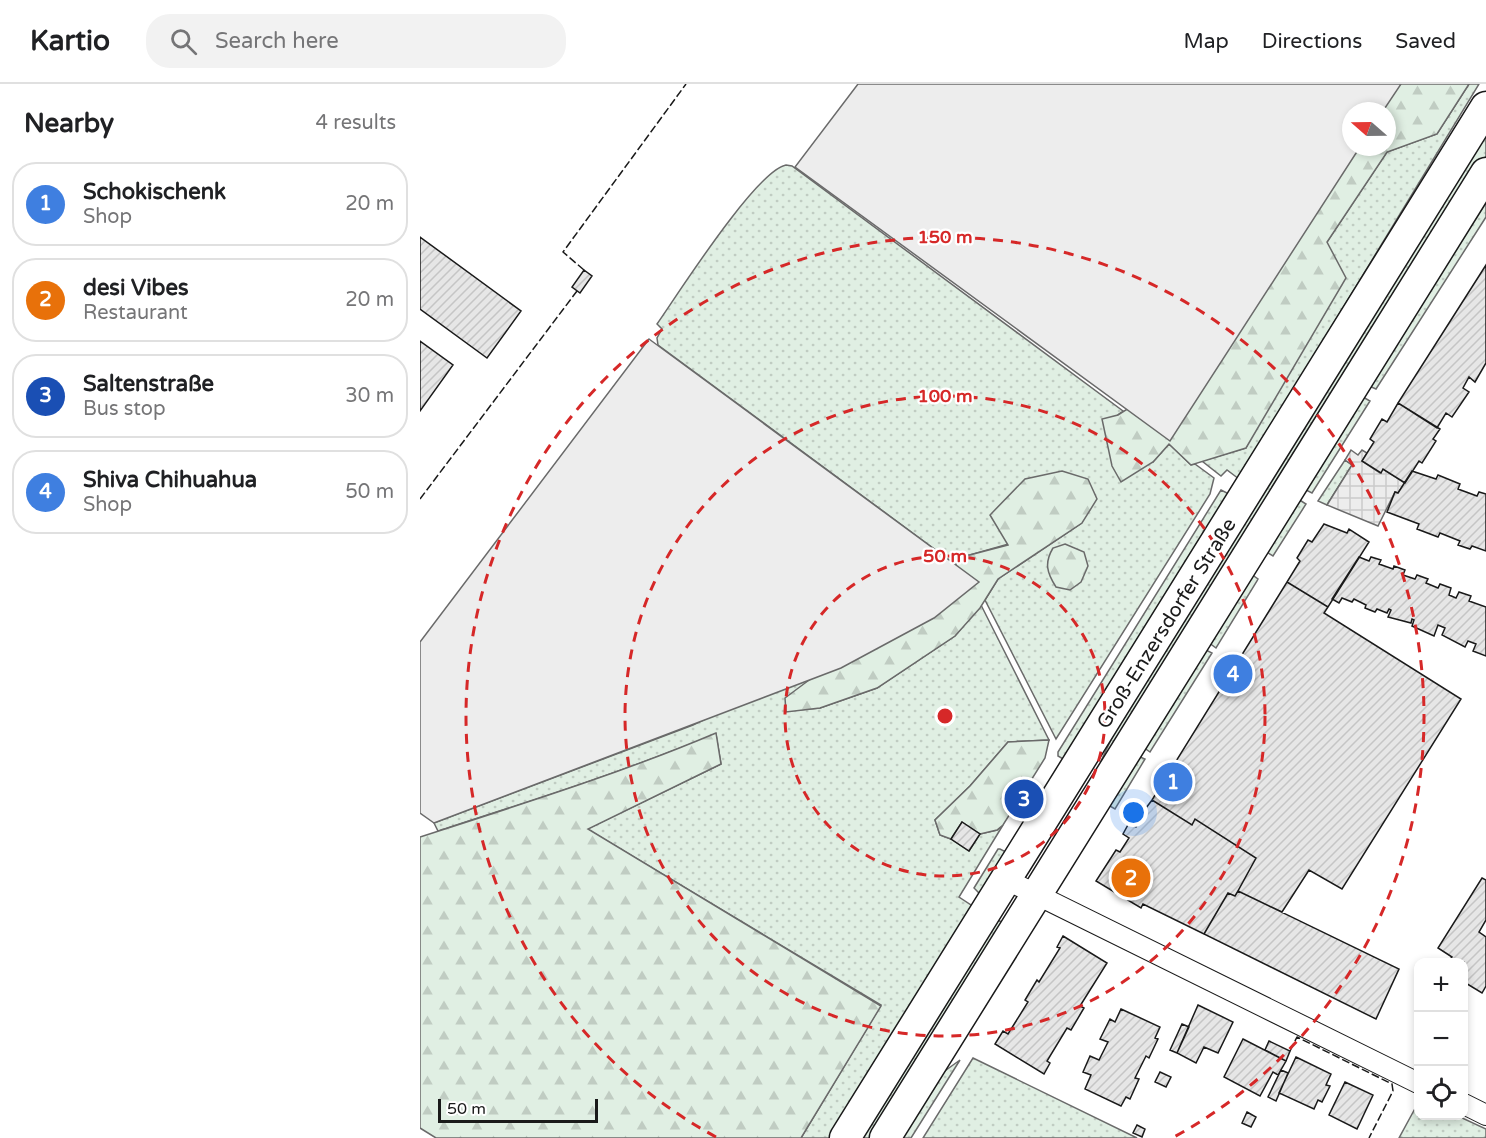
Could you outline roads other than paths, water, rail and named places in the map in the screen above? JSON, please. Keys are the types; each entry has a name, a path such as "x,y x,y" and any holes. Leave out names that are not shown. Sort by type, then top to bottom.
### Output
{"main road":[{"name":"Groß-Enzersdorfer Straße","path":"845,1138 1486,107"},
{"name":"Groß-Enzersdorfer Straße","path":"885,1138 1486,173"}],"street":[{"path":"1007,880 1414,1081"},
{"path":"1468,1106 1486,1115"}],"place":[{"name":"Shiva Chihuahua","path":"1233,674"},
{"name":"Schokischenk","path":"1173,782"},
{"name":"Saltenstraße","path":"1024,799"},
{"name":"desi Vibes","path":"1131,878"}]}
